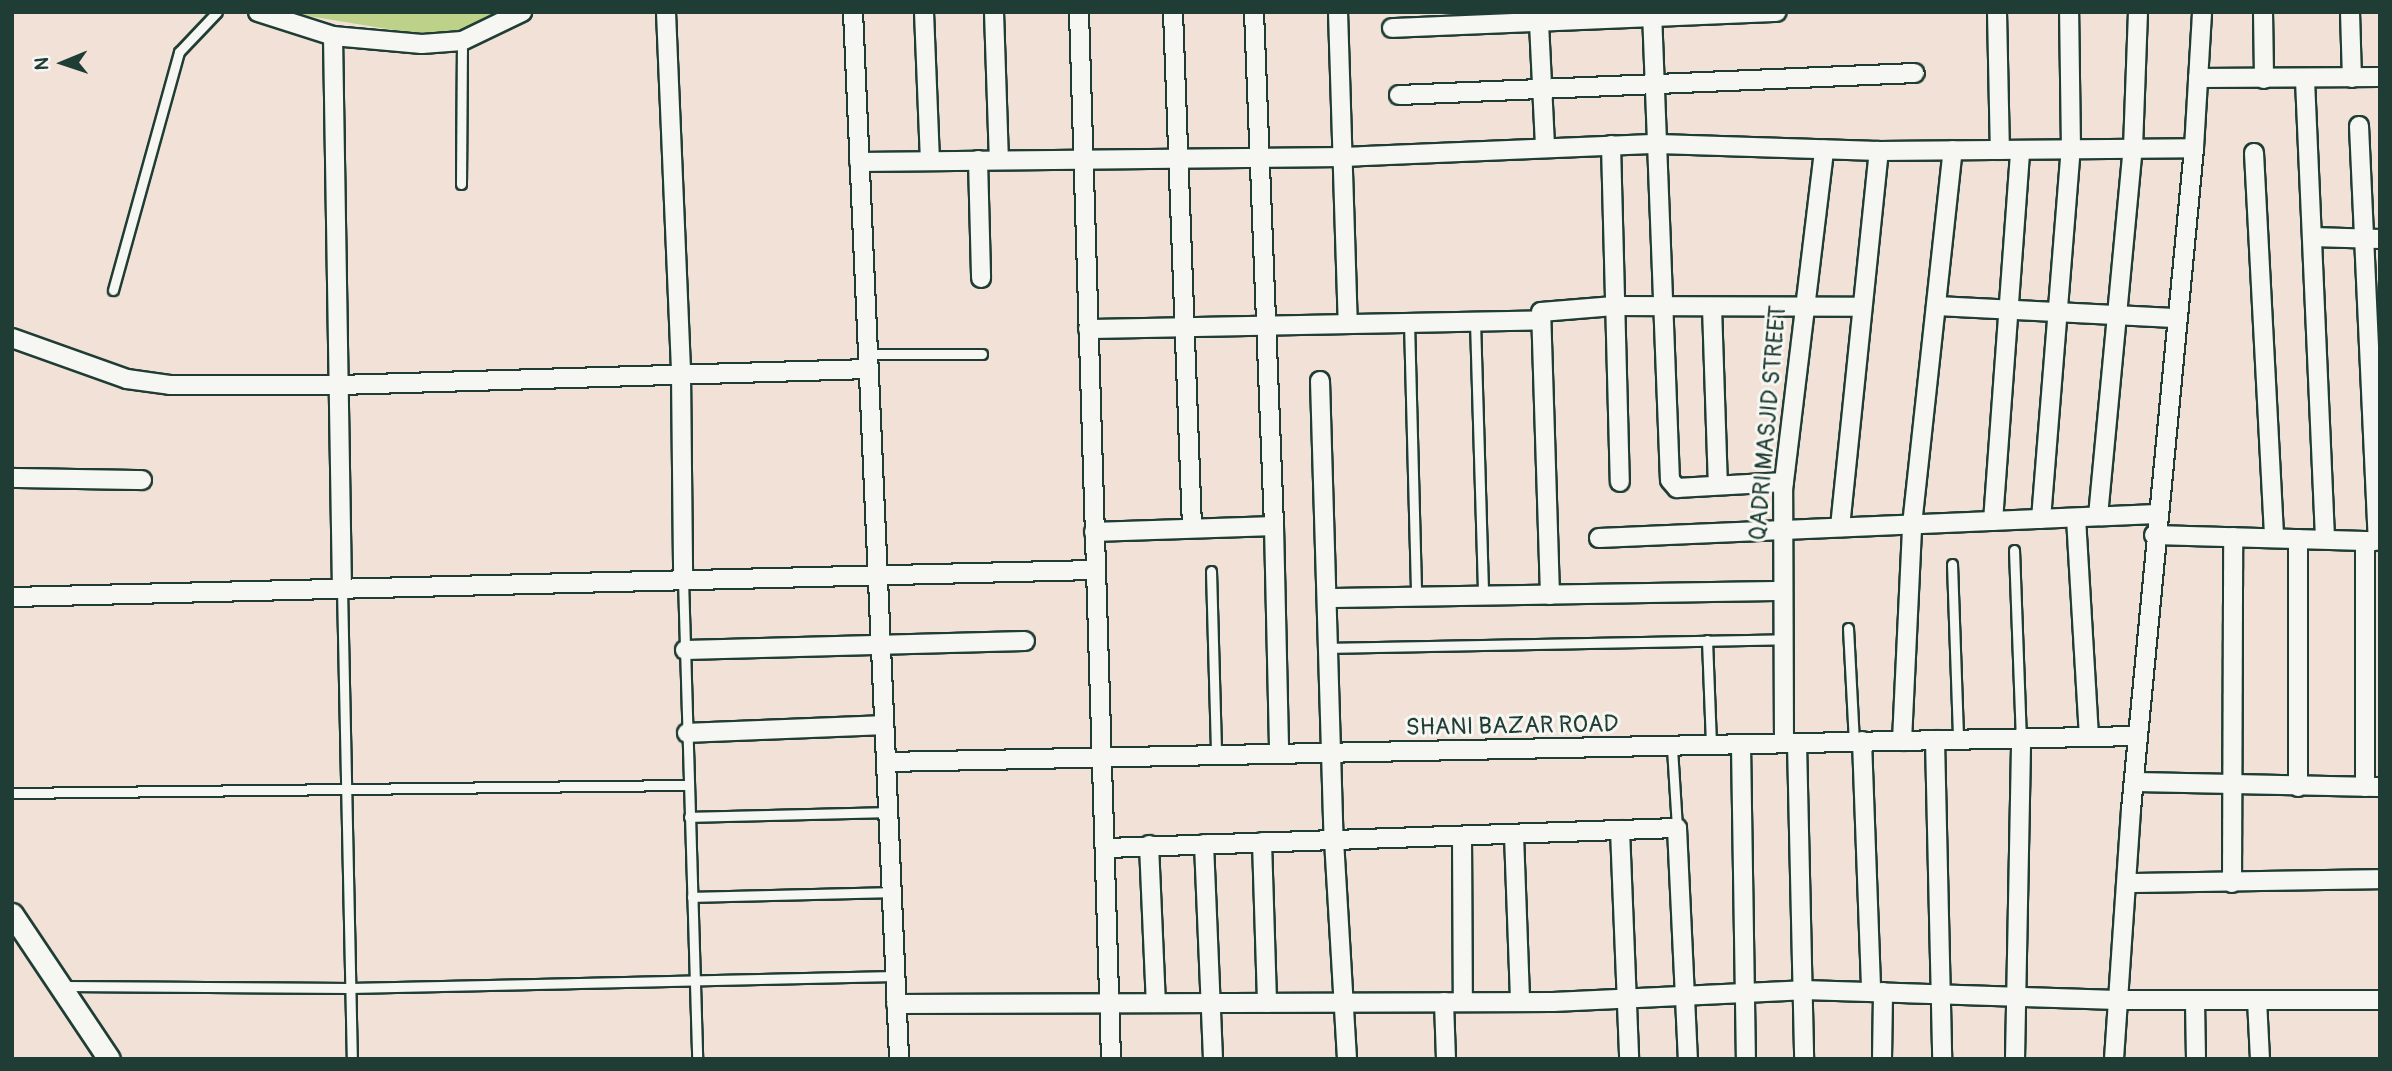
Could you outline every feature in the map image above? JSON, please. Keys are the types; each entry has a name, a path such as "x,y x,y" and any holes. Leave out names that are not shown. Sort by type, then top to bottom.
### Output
{"street":[{"path":"258,12 332,36 422,44 462,41 522,12"},
{"path":"666,12 681,373 683,579"},
{"path":"853,12 899,1059"},
{"path":"925,12 930,161"},
{"path":"994,12 999,159"},
{"path":"1079,12 1095,570 1107,848 1111,1059"},
{"path":"1173,12 1181,160 1192,528"},
{"path":"1254,12 1279,754"},
{"path":"1338,12 1348,323"},
{"path":"1392,28 1539,23 1652,15 1777,12"},
{"path":"1997,12 2000,150"},
{"path":"2041,519 2061,313 2071,149 2069,12"},
{"path":"2098,516 2133,148 2138,12"},
{"path":"2114,1059 2154,535 2194,148 2202,12"},
{"path":"2263,12 2264,79"},
{"path":"2350,12 2352,78"},
{"path":"1652,15 1671,485 1784,482"},
{"path":"1539,23 1545,147"},
{"path":"332,36 342,588"},
{"path":"1399,95 1915,73"},
{"path":"2198,78 2380,78"},
{"path":"2305,80 2325,539"},
{"path":"2134,782 2373,787 2375,541 2372,238 2359,126"},
{"path":"859,162 1343,157 1658,144 1879,151 2194,148"},
{"path":"1611,145 1620,482"},
{"name":"QADRI MASJID STREET","path":"1804,1059 1791,743 1783,639 1781,530 1803,307 1824,149"},
{"path":"1993,521 2020,149"},
{"path":"1902,741 1912,525 1953,150"},
{"path":"1840,527 1879,151"},
{"path":"2254,153 2274,537"},
{"path":"978,160 981,278"},
{"path":"2312,237 2372,238"},
{"path":"1550,595 1539,320 1541,312 1550,309 1614,306 1862,307"},
{"path":"1936,306 2175,318"},
{"path":"1712,307 1718,485"},
{"path":"1088,329 1539,320"},
{"path":"12,338 127,379 170,385 339,384 681,373 868,362"},
{"path":"1320,381 1334,840 1347,1059"},
{"path":"12,478 142,480"},
{"path":"1599,538 2156,514"},
{"path":"2076,518 2089,736"},
{"path":"1094,532 1273,527"},
{"path":"2154,535 2375,541"},
{"path":"2232,883 2233,537"},
{"path":"2298,538 2298,787"},
{"path":"12,597 1095,570"},
{"path":"1327,598 1782,591"},
{"path":"685,650 1025,641"},
{"path":"687,733 884,725"},
{"name":"SHANI BAZAR ROAD","path":"886,762 1672,748 2138,736"},
{"path":"2015,1059 2021,737"},
{"path":"1935,740 1942,1059"},
{"path":"1858,742 1882,1059"},
{"path":"1741,745 1746,1059"},
{"path":"1107,848 1677,828 1688,1059"},
{"path":"1620,830 1629,1059"},
{"path":"1514,835 1520,1002"},
{"path":"1462,836 1463,1002"},
{"path":"1262,842 1267,1003"},
{"path":"1204,844 1213,1059"},
{"path":"1149,845 1156,1003"},
{"path":"2127,884 2380,879"},
{"path":"12,914 64,986 109,1059"},
{"path":"896,1004 1520,1002 1628,1000 1802,990 2118,1000 2380,1000"},
{"path":"2257,1000 2260,1059"},
{"path":"2195,1001 2196,1059"},
{"path":"1444,1002 1446,1059"}],"lane":[{"path":"113,290 179,52 217,12"},
{"path":"461,184 462,41"},
{"path":"1475,321 1483,596"},
{"path":"1409,322 1416,597"},
{"path":"868,362 982,354"},
{"path":"2014,551 2021,737"},
{"path":"1952,564 1958,739"},
{"path":"1211,571 1216,755"},
{"path":"683,579 697,1059"},
{"path":"342,588 352,1059"},
{"path":"1848,628 1858,742"},
{"path":"1328,649 1783,639"},
{"path":"1707,640 1711,746"},
{"path":"1672,748 1677,828"},
{"path":"12,793 689,785"},
{"path":"690,817 888,812"},
{"path":"692,897 891,892"},
{"path":"64,986 349,988 895,976"}],"green space":[{"path":"284,12 498,12 470,30 412,33"}]}
